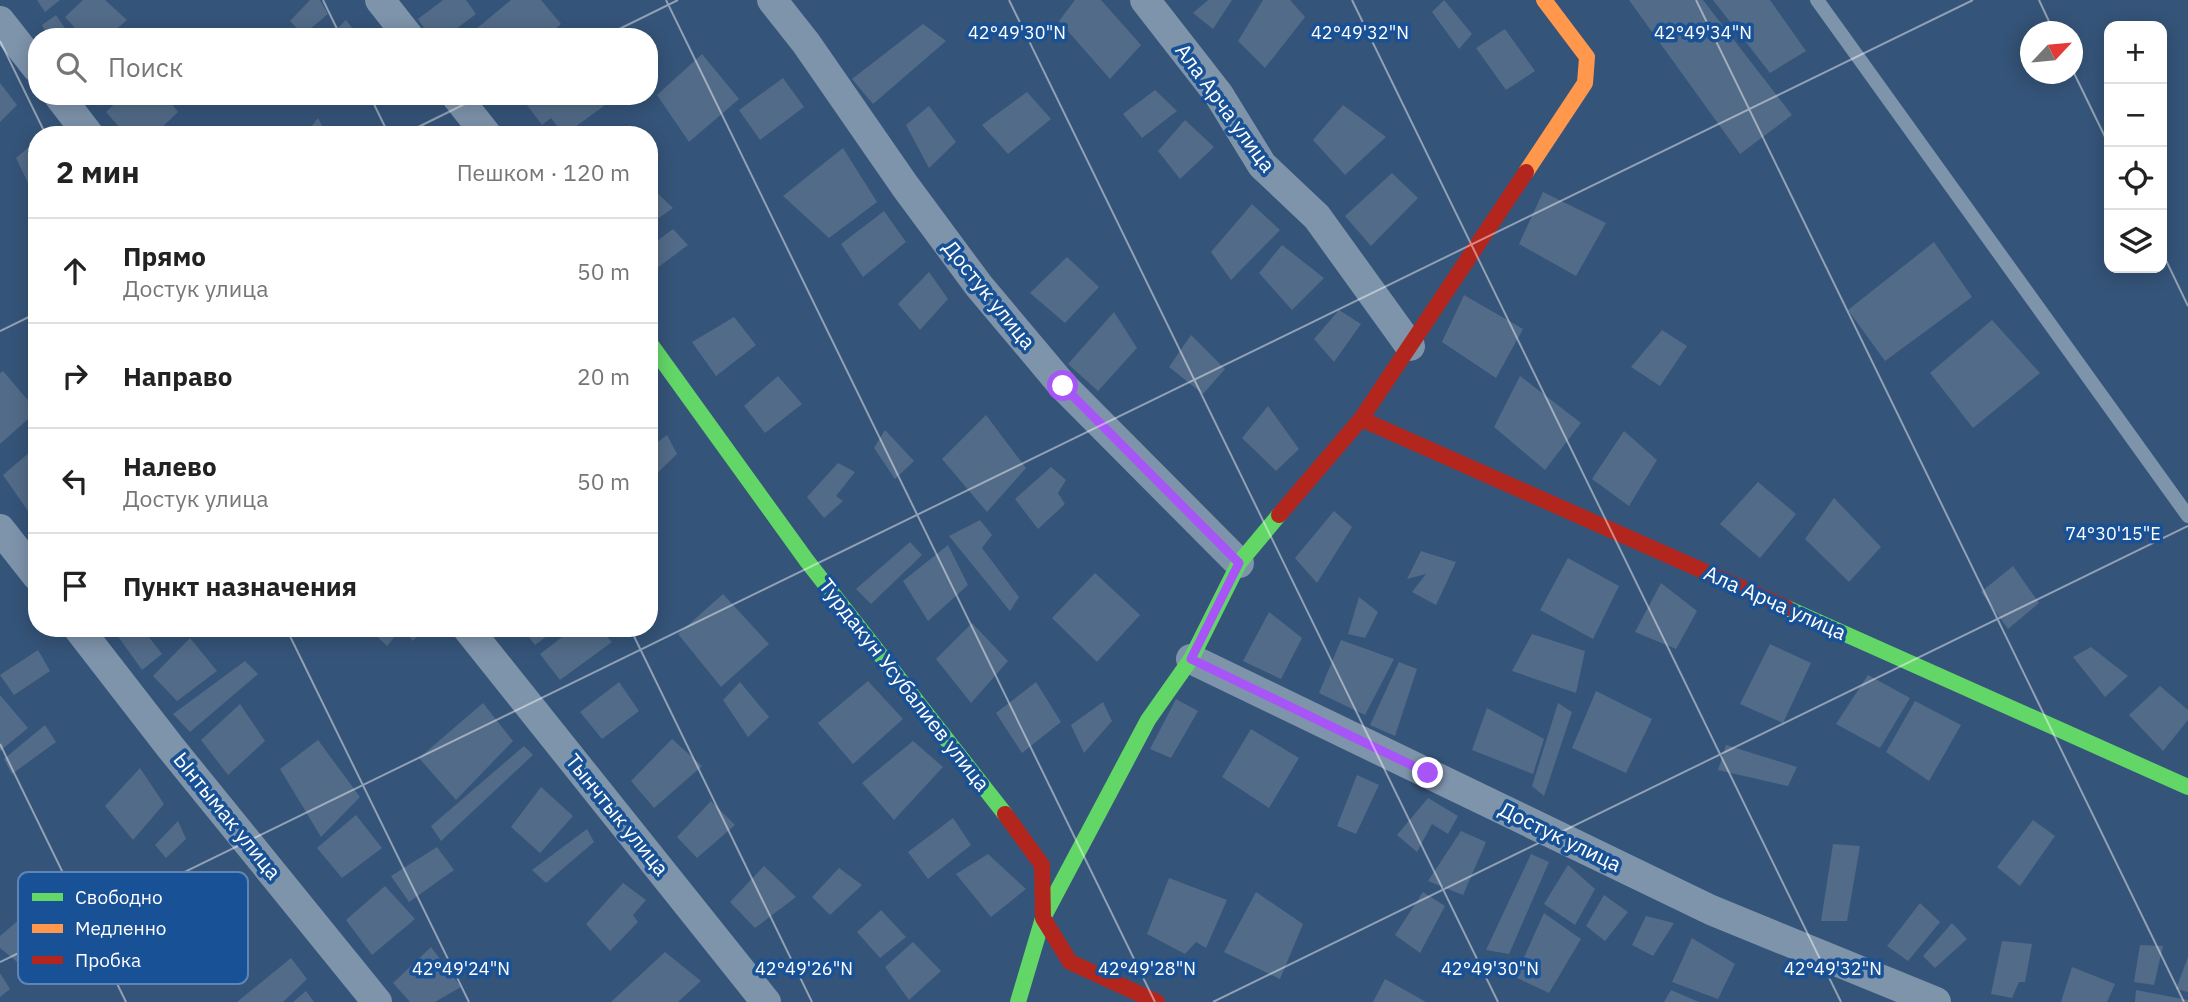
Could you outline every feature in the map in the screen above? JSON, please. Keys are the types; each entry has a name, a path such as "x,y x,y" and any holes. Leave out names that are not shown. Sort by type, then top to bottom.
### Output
{"street":[{"path":"380,0 402,28"},
{"name":"Достук улица","path":"772,0 806,43 905,186 979,286 1063,386 1239,563"},
{"name":"Ала Арча улица","path":"1145,0 1219,95 1262,165 1317,218 1410,346"},
{"path":"1018,1002 1043,918 1148,720 1191,659 1239,563 1361,419 1585,83 1587,57 1544,0"},
{"path":"0,21 28,57"},
{"path":"66,105 82,126"},
{"path":"463,105 480,126"},
{"name":"Турдакун Усубалиев улица","path":"658,354 807,561 1042,865 1043,918"},
{"name":"Ала Арча улица","path":"1361,419 2188,787"},
{"path":"0,529 28,565"},
{"name":"Ынтымак улица","path":"85,637 171,748 377,1002"},
{"name":"Тынчтык улица","path":"474,637 766,1002"},
{"name":"Достук улица","path":"1191,659 1711,910 1936,1002"},
{"path":"1043,918 1070,962 1157,1002"}],"lane":[{"path":"1817,0 2188,516"}],"building":[{"path":"37,0 60,0 45,12"},
{"path":"83,0 105,0 127,20 118,28 75,28 65,17"},
{"path":"310,0 320,0 328,14 311,28 296,28 290,21"},
{"path":"443,0 466,0 476,14 457,28 424,28 418,19"},
{"path":"511,0 541,0 561,24 556,28 477,28"},
{"path":"1075,0 1101,0 1141,45 1110,79 1059,21"},
{"path":"1208,0 1232,0 1213,29 1193,13"},
{"path":"1263,0 1290,0 1305,17 1265,68 1238,41"},
{"path":"1444,0 1472,34 1459,49 1432,12"},
{"path":"1629,0 1703,0 1792,115 1740,154"},
{"path":"1713,0 1770,0 1806,51 1770,73"},
{"path":"56,15 65,28 44,28 42,25"},
{"path":"346,20 352,28 338,28"},
{"path":"923,24 946,41 873,104 852,79"},
{"path":"1505,29 1535,71 1506,90 1476,48"},
{"path":"702,54 739,99 689,142 658,94"},
{"path":"783,78 804,107 760,140 739,110"},
{"path":"0,83 17,105 0,122"},
{"path":"1155,90 1177,111 1142,138 1123,114"},
{"path":"1027,92 1051,119 1008,154 982,125"},
{"path":"113,105 173,105 178,112 163,126 118,126 106,112"},
{"path":"527,105 605,105 576,126 557,126 551,118 542,125"},
{"path":"1343,105 1386,137 1345,175 1313,140"},
{"path":"929,106 956,142 929,168 906,125"},
{"path":"318,118 322,126 312,126"},
{"path":"1185,120 1214,147 1180,179 1158,151"},
{"path":"28,148 28,183 16,158"},
{"path":"843,148 877,202 829,238 783,196"},
{"path":"1392,173 1418,198 1371,246 1345,216"},
{"path":"1543,192 1606,223 1576,276 1519,244"},
{"path":"658,194 673,208 658,219"},
{"path":"1252,204 1280,230 1231,280 1211,252"},
{"path":"884,211 906,242 863,277 841,244"},
{"path":"673,229 688,245 658,267 658,240"},
{"path":"1934,242 1972,297 1885,361 1848,310"},
{"path":"1282,245 1324,278 1292,310 1259,273"},
{"path":"1067,257 1099,287 1065,323 1030,293"},
{"path":"929,272 948,299 920,330 898,304"},
{"path":"1464,295 1523,329 1496,378 1442,342"},
{"path":"1339,310 1361,324 1334,362 1314,339"},
{"path":"1114,312 1137,348 1098,391 1068,364"},
{"path":"734,317 756,345 716,376 692,342"},
{"path":"1992,320 2040,373 1973,428 1930,373"},
{"path":"1662,330 1687,346 1660,386 1631,367"},
{"path":"1191,335 1225,369 1203,394 1169,367"},
{"path":"3,371 28,400 28,419 0,444 0,373"},
{"path":"778,376 802,404 765,433 744,406"},
{"path":"1520,376 1581,423 1545,470 1494,427"},
{"path":"1268,406 1299,449 1276,471 1242,438"},
{"path":"986,415 1026,468 987,512 942,459"},
{"path":"885,430 914,461 895,479 874,448"},
{"path":"1624,431 1657,460 1629,506 1592,479"},
{"path":"667,435 677,454 658,472 658,442"},
{"path":"28,454 28,511 3,475"},
{"path":"838,463 855,472 836,496 843,501 824,518 807,497"},
{"path":"1051,467 1066,480 1058,493 1065,504 1038,529 1015,499"},
{"path":"1758,482 1796,514 1760,558 1720,524"},
{"path":"1834,498 1881,547 1849,582 1805,539"},
{"path":"1334,511 1352,527 1317,583 1295,558"},
{"path":"980,520 992,535 982,548 1019,597 1010,611 949,536"},
{"path":"910,542 922,555 871,604 856,589"},
{"path":"948,545 968,585 928,621 903,581"},
{"path":"1421,551 1456,562 1436,605 1412,592 1426,574 1407,579"},
{"path":"1568,558 1619,586 1593,639 1540,610"},
{"path":"2013,566 2039,603 2008,629 1981,592"},
{"path":"1095,573 1140,615 1097,662 1052,618"},
{"path":"1661,583 1697,611 1676,649 1635,632"},
{"path":"723,594 769,644 721,687 678,634"},
{"path":"1359,597 1378,612 1365,638 1348,634"},
{"path":"1269,612 1302,638 1281,679 1243,661"},
{"path":"972,623 1008,661 971,703 936,659"},
{"path":"1532,634 1585,651 1576,693 1512,671"},
{"path":"118,637 149,637 162,654 142,670"},
{"path":"378,637 394,637 387,646"},
{"path":"529,637 546,637 535,645"},
{"path":"562,637 607,637 612,642 560,680 540,654"},
{"path":"190,638 217,671 177,701 153,676"},
{"path":"1341,640 1394,659 1365,715 1319,693"},
{"path":"1770,644 1811,663 1783,723 1740,704"},
{"path":"2091,647 2128,676 2105,697 2073,657"},
{"path":"38,650 50,671 14,695 0,675"},
{"path":"245,661 258,674 190,732 173,714"},
{"path":"1399,662 1417,669 1395,736 1370,725"},
{"path":"1868,675 1910,698 1880,748 1836,724"},
{"path":"868,681 903,719 853,764 818,723"},
{"path":"619,682 639,711 602,739 580,712"},
{"path":"740,682 769,717 748,737 723,700"},
{"path":"1036,682 1061,722 1022,753 996,713"},
{"path":"2160,686 2188,710 2188,720 2163,751 2129,715"},
{"path":"1596,691 1652,719 1626,773 1572,748"},
{"path":"0,695 28,728 0,751"},
{"path":"1176,699 1198,711 1171,758 1150,749"},
{"path":"1915,701 1961,725 1929,781 1886,752"},
{"path":"1103,702 1112,721 1084,753 1071,725"},
{"path":"483,703 513,741 456,800 419,758"},
{"path":"1558,703 1572,712 1544,796 1532,786"},
{"path":"240,704 265,741 228,775 201,740"},
{"path":"1487,708 1544,739 1533,774 1472,750"},
{"path":"45,725 56,742 12,774 4,759"},
{"path":"1251,729 1299,758 1269,808 1222,777"},
{"path":"672,739 702,766 654,808 631,781"},
{"path":"318,740 360,797 321,837 280,769"},
{"path":"913,741 943,767 894,820 862,783"},
{"path":"1726,745 1797,767 1788,786 1718,770"},
{"path":"524,746 533,755 441,841 431,826"},
{"path":"140,768 164,804 133,840 105,806"},
{"path":"1357,775 1379,785 1356,834 1337,826"},
{"path":"541,787 573,816 540,853 511,827"},
{"path":"1428,798 1458,816 1448,834 1432,824 1417,852 1397,835"},
{"path":"711,801 735,825 697,858 677,837"},
{"path":"356,815 382,848 342,878 317,848"},
{"path":"953,818 971,845 928,879 908,852"},
{"path":"2033,820 2055,836 2020,886 1997,867"},
{"path":"178,821 186,839 166,858 155,845"},
{"path":"587,829 594,842 546,883 532,870"},
{"path":"1461,831 1486,842 1463,895 1428,881"},
{"path":"1833,844 1860,846 1847,921 1821,921"},
{"path":"437,847 454,870 409,902 391,876"},
{"path":"988,854 1026,889 991,917 956,874"},
{"path":"1531,854 1549,862 1509,954 1486,950"},
{"path":"1568,865 1595,889 1575,925 1544,904"},
{"path":"764,866 796,897 755,928 730,902"},
{"path":"839,868 862,885 830,915 812,897"},
{"path":"1169,878 1227,900 1206,948 1196,942 1185,954 1147,934"},
{"path":"623,883 646,900 633,915 638,922 610,951 586,924"},
{"path":"385,886 415,919 372,955 346,920"},
{"path":"1256,892 1303,924 1280,979 1224,952"},
{"path":"1423,892 1445,906 1420,953 1395,935"},
{"path":"1604,895 1628,912 1605,941 1586,926"},
{"path":"1920,903 1940,922 1908,961 1887,946"},
{"path":"881,910 906,937 880,958 857,932"},
{"path":"1544,913 1581,939 1549,993 1515,977"},
{"path":"1646,916 1674,923 1653,956 1632,945"},
{"path":"18,921 18,963 0,948 0,936"},
{"path":"1952,923 1967,939 1935,968 1923,956"},
{"path":"1692,938 1735,964 1718,999 1672,982"},
{"path":"2002,941 2032,944 2025,982 2019,982 2012,998 1991,994"},
{"path":"913,942 941,971 909,1000 885,967"},
{"path":"2140,945 2163,946 2154,985 2134,982"},
{"path":"431,947 461,987 435,1002 410,1002 393,983"},
{"path":"665,952 701,981 678,1002 611,1002"},
{"path":"2188,957 2188,992 2176,989"},
{"path":"291,958 307,979 283,1002 237,1002"},
{"path":"2072,967 2115,984 2107,1002 2061,1002"},
{"path":"0,973 10,989 0,997"},
{"path":"1385,979 1426,1002 1373,1002"},
{"path":"1671,990 1699,1002 1664,1002"},
{"path":"2136,990 2188,1000 2188,1002 2135,1002"},
{"path":"306,991 314,1002 293,1002"}],"traffic: fast":[{"path":"658,354 807,561 1005,814"},
{"path":"1018,1002 1043,918 1148,720 1191,659 1239,563 1279,515"},
{"path":"1787,608 2188,787"}],"traffic: slow":[{"path":"1526,172 1585,83 1587,57 1544,0"}],"traffic: jam":[{"path":"1279,515 1361,419 1526,172"},
{"path":"1361,419 1787,608"},
{"path":"1005,814 1042,865 1043,918 1070,962 1157,1002"}],"route":[{"path":"1063,386 1239,563 1191,659 1428,773"}]}
